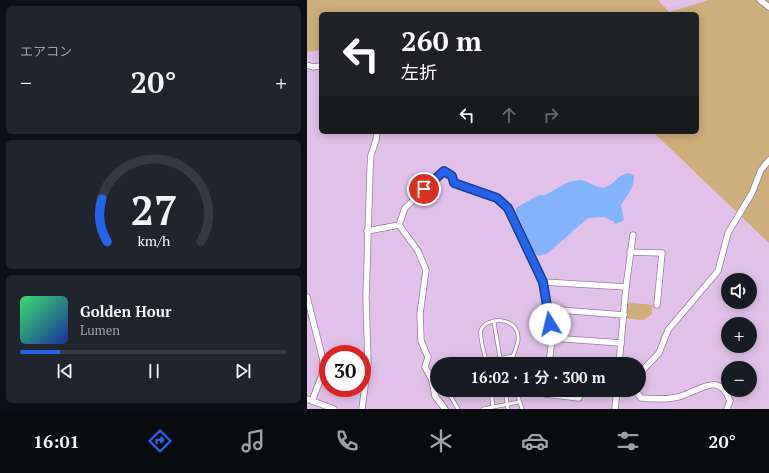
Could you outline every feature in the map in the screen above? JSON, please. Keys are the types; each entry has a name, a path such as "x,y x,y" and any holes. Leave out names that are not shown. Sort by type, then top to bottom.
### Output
{"street":[{"path":"760,0 769,7"},
{"path":"307,65 313,67 319,66"},
{"path":"362,409 369,362 366,298 367,231 371,155 377,140 377,134"},
{"path":"646,366 659,352 668,330 702,292 718,271 728,233 752,193 761,170 769,160"},
{"path":"399,225 405,208 444,171 452,176 454,183 497,198 508,208 543,282 552,338 550,357"},
{"path":"367,231 399,225"},
{"path":"399,225 418,251 426,270 420,314 421,341 428,357 425,367 433,380 435,396 445,409"},
{"path":"620,357 626,287 633,235"},
{"path":"630,252 662,254 657,305"},
{"path":"543,282 626,287"},
{"path":"307,297 323,360 322,375 310,400 334,409"},
{"path":"547,309 623,315"},
{"path":"552,338 621,343"},
{"path":"640,397 655,400 679,397 699,388 715,384 724,388 727,394 730,401 727,409"},
{"path":"615,409 616,397"}],"lane":[{"path":"486,357 481,332 484,326 494,322 508,321 515,326 518,340 513,356 506,357"},
{"path":"494,322 500,357"},
{"path":"451,397 458,409"},
{"path":"492,397 493,408"},
{"path":"506,397 508,409"},
{"path":"518,397 523,409"},
{"path":"483,409 519,402"}],"shaded area":[{"path":"307,0 658,0 669,12 319,12 319,50 307,52"},
{"path":"709,0 769,0 769,243 655,134 699,134 699,12 669,12"},
{"path":"625,302 653,305 652,314 643,320 623,318"}],"water":[{"path":"629,173 634,176 634,181 630,192 621,205 624,220 615,224 613,221 604,217 588,218 548,253 539,256 535,254 516,212 516,208 535,197 546,195 571,181 580,180 603,188 612,184 621,176"}],"route":[{"path":"424,189 444,171 452,176 454,183 497,198 508,208 543,282 550,324"}]}
